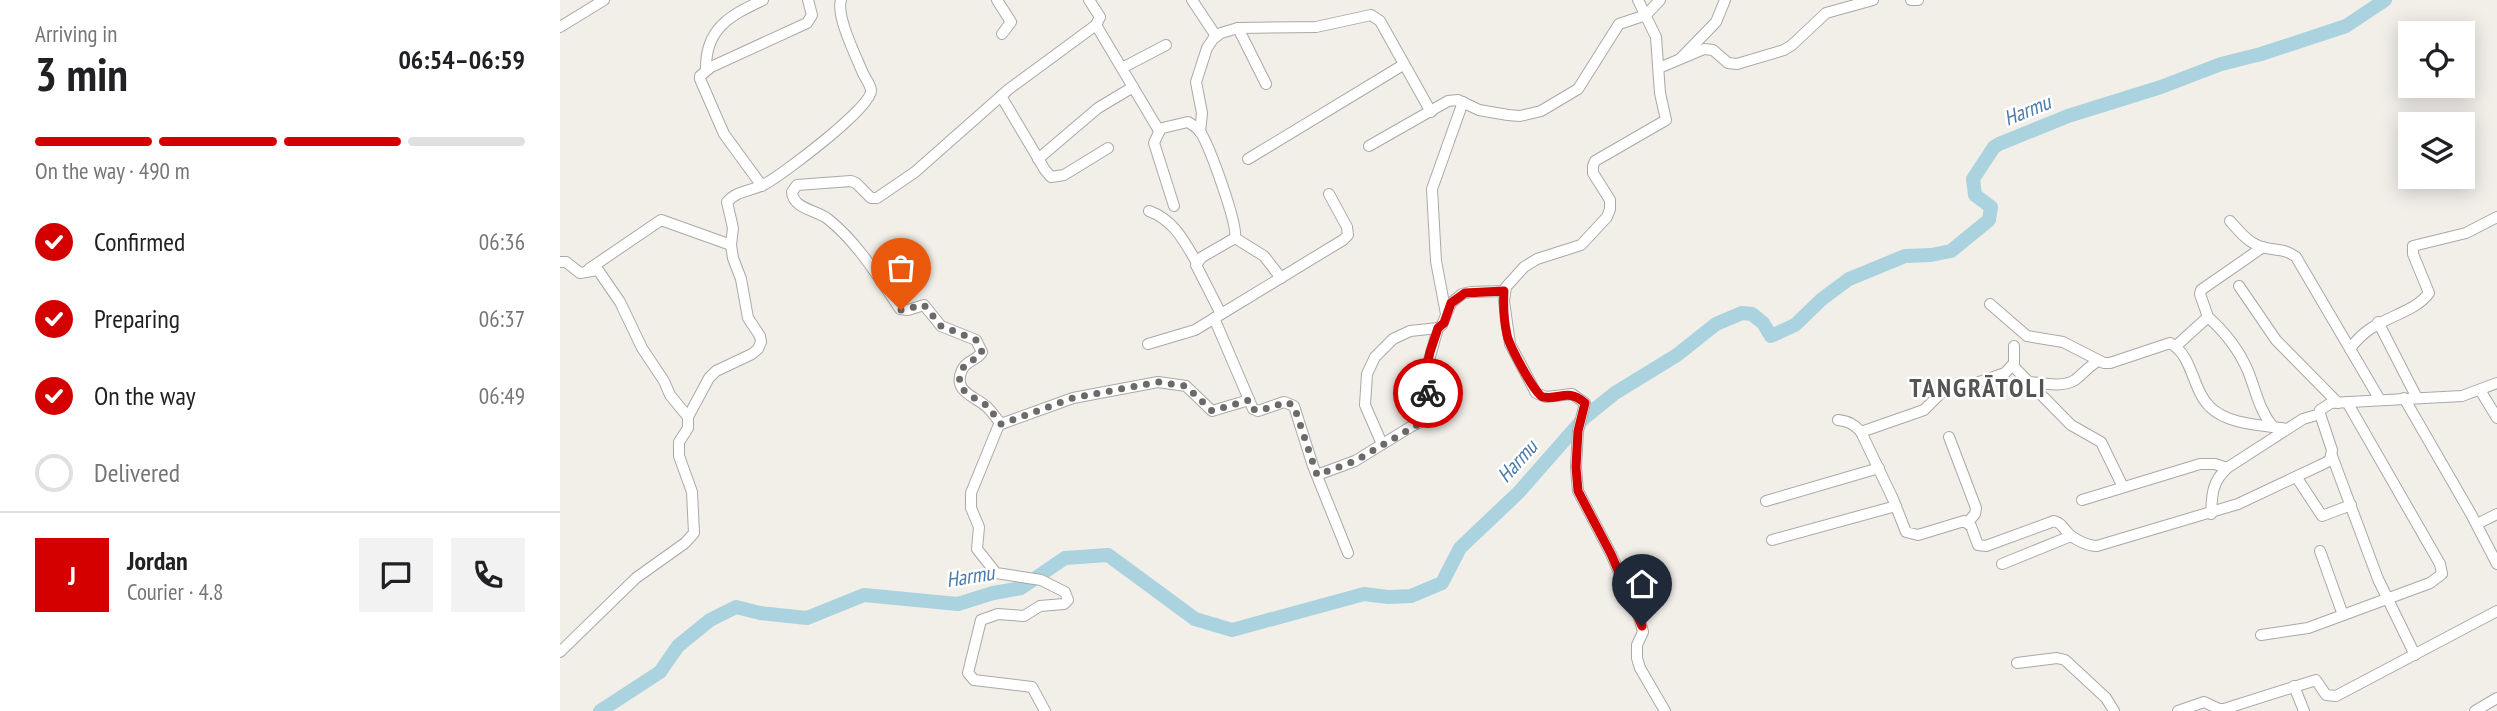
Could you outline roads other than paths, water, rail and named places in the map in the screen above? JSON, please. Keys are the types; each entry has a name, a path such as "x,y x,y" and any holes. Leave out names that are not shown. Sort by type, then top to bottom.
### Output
{"street":[{"path":"560,27 604,0"},
{"path":"706,70 706,51 715,33 745,4 763,0"},
{"path":"762,186 731,146 700,79 706,70 807,23 813,15 808,0"},
{"path":"560,652 636,578 692,537 695,522 692,492 677,450 679,442 688,428 688,417 711,376 752,354 761,342 748,318 745,295 731,245 733,228 727,202 733,196 762,186 857,113 871,96 871,88 842,18 839,7 841,0"},
{"path":"997,0 1011,22 1002,34"},
{"path":"1089,0 1100,17 1096,25 1001,96 915,172 877,198 870,198 851,181 801,184 792,191 793,199 831,221 861,252 900,309 924,305 941,326 976,340 982,352 963,367 960,378 962,389 971,398 985,405 1000,422 1009,422 1073,398 1158,382 1186,386 1212,411 1249,400"},
{"path":"1192,0 1216,36"},
{"path":"1638,0 1656,37 1660,93 1666,120 1600,157 1592,166 1593,173 1610,200 1607,218 1581,245 1532,261 1512,279 1504,291 1504,310 1509,342 1536,393 1546,397 1572,394 1585,403 1578,431 1578,491 1611,554 1640,620 1643,632 1637,645 1637,658 1665,711"},
{"path":"1369,146 1448,101 1463,102 1479,110 1508,116 1541,111 1578,89 1607,47 1617,26 1646,15 1660,0"},
{"path":"1678,61 1716,22 1726,0"},
{"path":"1659,68 1704,49 1713,50 1732,64 1775,52 1792,45 1826,13 1873,0"},
{"path":"1911,0 1918,0"},
{"path":"1197,263 1235,238 1236,231 1200,132 1202,113 1196,82 1207,48 1216,36 1228,29 1315,27 1374,16 1431,112"},
{"path":"1096,25 1160,130"},
{"path":"1238,28 1266,84"},
{"path":"1122,68 1166,45"},
{"path":"1248,159 1403,65"},
{"path":"1038,159 1098,108 1133,87"},
{"path":"1001,96 1038,159 1048,174 1055,178 1108,148"},
{"path":"1446,315 1436,261 1432,189 1463,102"},
{"path":"1160,130 1188,122 1200,132"},
{"path":"1160,130 1154,144 1174,206"},
{"path":"1148,344 1195,330 1348,235 1347,227 1329,194"},
{"path":"1149,211 1160,215 1171,224 1197,263 1253,409 1258,411 1284,402 1294,406 1317,475 1348,553"},
{"path":"2350,349 2358,337 2378,322 2420,301 2429,293 2413,254 2413,246 2466,233 2497,217"},
{"path":"586,272 661,220 731,245"},
{"path":"2230,220 2245,237 2263,247 2281,249 2296,257 2379,400"},
{"path":"1235,238 1264,256 1281,278"},
{"path":"2263,247 2201,290 2200,294 2208,317 2230,338 2247,370 2263,414 2273,427"},
{"path":"560,262 569,263 578,272 597,270 602,275 620,302 642,348 664,381 670,396 688,417"},
{"path":"2239,286 2277,340 2343,402 2443,570 2438,578 2430,583 2308,628 2261,635"},
{"path":"1382,444 1365,405 1367,370 1379,352 1393,339 1418,329 1443,326 1451,303 1465,293 1504,291"},
{"path":"1990,304 2027,336 2063,342 2098,361 2110,363 2165,344 2176,346 2210,408 2229,418 2287,429"},
{"path":"2176,346 2208,317"},
{"path":"2378,322 2417,398"},
{"path":"1317,475 1355,461 1434,416 1424,378 1438,328"},
{"path":"2014,345 2013,366 2071,425 2101,442 2123,487"},
{"path":"2028,382 2065,384 2076,379 2098,361"},
{"path":"1861,432 1924,410 1945,389 1965,387 2005,373 2013,366"},
{"path":"2415,655 2387,598 2332,456 2320,414 2325,406 2343,402 2462,396 2497,383"},
{"path":"2480,390 2497,418"},
{"path":"2404,398 2477,524 2497,564"},
{"path":"2211,514 2212,487 2218,476 2308,416 2320,414"},
{"path":"1838,420 1847,421 1861,432 1906,533 1912,535 1968,522 1975,514 1976,508 1949,437"},
{"path":"1000,422 971,493 971,508 980,531 976,546 980,555 996,573 1041,580 1066,592 1067,602 1040,606 1024,616 998,614 981,620 968,673 974,680 1032,688 1045,711"},
{"path":"1968,522 1976,540 1982,546 2054,521 2061,524 2071,536 2087,545 2097,546 2211,514 2297,478 2325,463 2332,456"},
{"path":"2082,500 2200,464 2215,464 2227,468"},
{"path":"1766,501 1879,468"},
{"path":"2297,478 2322,516 2351,505"},
{"path":"1772,540 1896,506"},
{"path":"2477,524 2497,514"},
{"path":"2002,564 2071,536"},
{"path":"2320,551 2343,615"},
{"path":"2178,711 2196,703 2224,709 2316,680 2326,695 2336,696 2497,611"},
{"path":"2017,663 2057,658 2065,660 2106,698 2114,711"},
{"path":"2294,686 2304,711"},
{"path":"2475,711 2497,698"}],"waterway":[{"name":"Harmu","path":"600,711 660,672 678,646 710,620 736,607 760,613 807,618 864,595 958,604 1021,588 1065,558 1108,555 1195,619 1232,630 1364,594 1411,596 1442,583 1460,548 1519,492 1584,418 1615,393 1677,355 1716,324 1742,313 1752,314 1763,323 1771,336 1795,325 1822,299 1849,279 1905,256 1951,251 1989,220 1991,207 1975,195 1973,179 1994,147 2068,116 2161,87 2221,64 2346,26 2385,0"}],"district":[{"name":"TANGRĀTOLI","path":"1978,387"}]}
